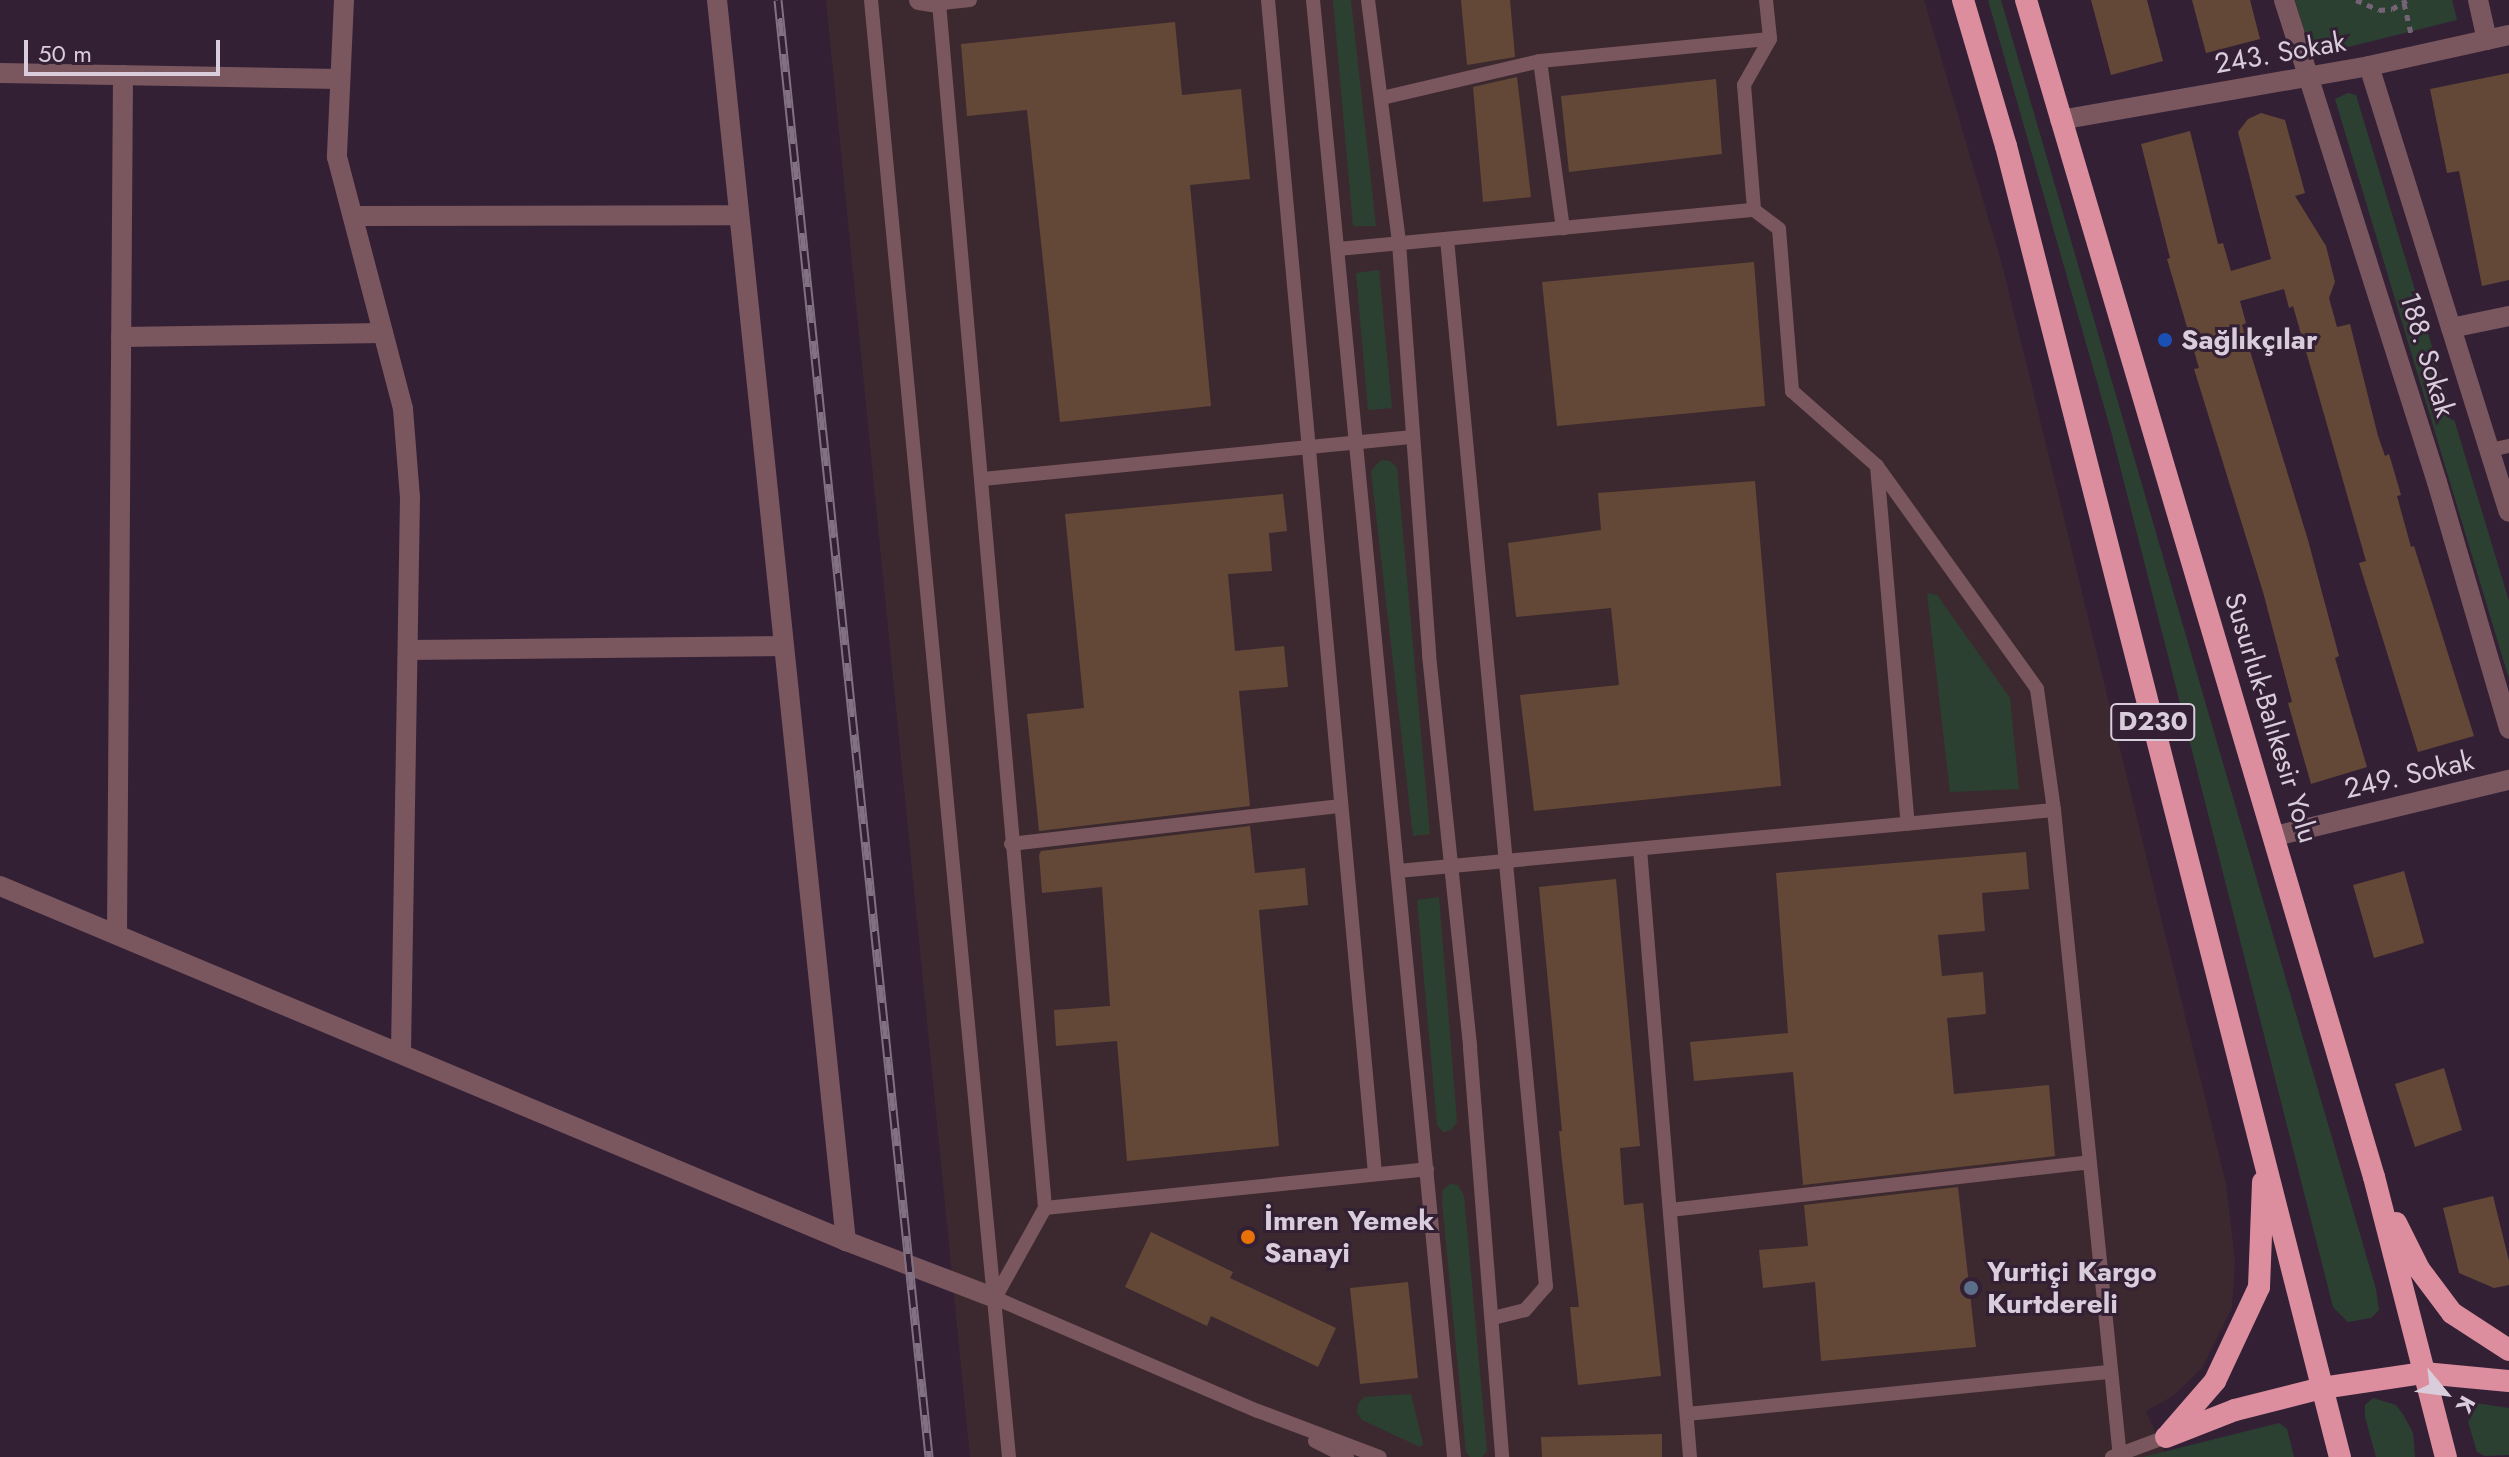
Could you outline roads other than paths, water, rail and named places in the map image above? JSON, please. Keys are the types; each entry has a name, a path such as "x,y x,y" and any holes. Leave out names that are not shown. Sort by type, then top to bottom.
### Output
{"highway":[{"name":"D230","path":"1963,0 2010,161 2340,1457"},
{"name":"Susurluk-Balıkesir Yolu","path":"2026,0 2374,1177 2446,1457"},
{"path":"2166,1437 2215,1381 2259,1287 2264,1157"},
{"path":"2374,1177 2419,1269 2452,1313 2509,1350"},
{"path":"2166,1437 2235,1410 2322,1388 2424,1373 2509,1381"}],"street":[{"path":"344,0 338,79 337,157 403,409 409,483 401,1053"},
{"path":"717,0 846,1241"},
{"name":"188. Sokak","path":"2284,0 2437,482 2509,729"},
{"path":"2478,0 2487,40"},
{"name":"243. Sokak","path":"2060,120 2369,66 2509,35"},
{"name":"188. Sokak","path":"2369,66 2451,328 2499,448 2509,512"},
{"path":"0,73 338,79"},
{"path":"117,934 123,75"},
{"path":"353,216 739,215"},
{"path":"2451,328 2509,316"},
{"path":"121,337 383,333"},
{"path":"408,650 784,646"},
{"name":"249. Sokak","path":"2275,836 2509,780"},
{"path":"0,886 846,1241 995,1298"}],"lane":[{"path":"871,0 1009,1457"},
{"path":"970,0 929,2 983,479 1011,844 1045,1208 995,1298"},
{"path":"1268,0 1375,1173"},
{"path":"1313,0 1454,1457"},
{"path":"1368,0 1399,243 1429,655 1454,866 1502,1457"},
{"path":"1754,210 1744,85 1770,39 1766,0"},
{"path":"1382,98 1540,61 1770,39"},
{"path":"1540,61 1563,228"},
{"path":"1338,249 1754,210 1779,229 1792,391 1877,466 2037,689 2054,810 2117,1456 2166,1437"},
{"path":"1447,239 1546,1286 1525,1310 1493,1318"},
{"path":"983,479 1413,437"},
{"path":"1877,466 1908,824"},
{"path":"1011,844 1341,806"},
{"path":"1398,871 2054,810"},
{"path":"1640,849 1690,1457"},
{"path":"1670,1210 2089,1162"},
{"path":"1045,1208 1427,1169"},
{"path":"995,1298 1258,1411 1380,1457"},
{"path":"1687,1414 2111,1372"},
{"path":"1258,1411 1347,1457"}],"railway":[{"path":"778,0 929,1457"}],"place":[{"name":"Sağlıkçılar","path":"2165,340"},
{"name":"İmren Yemek Sanayi","path":"1248,1237"},
{"name":"Yurtiçi Kargo Kurtdereli","path":"1971,1288"}]}
